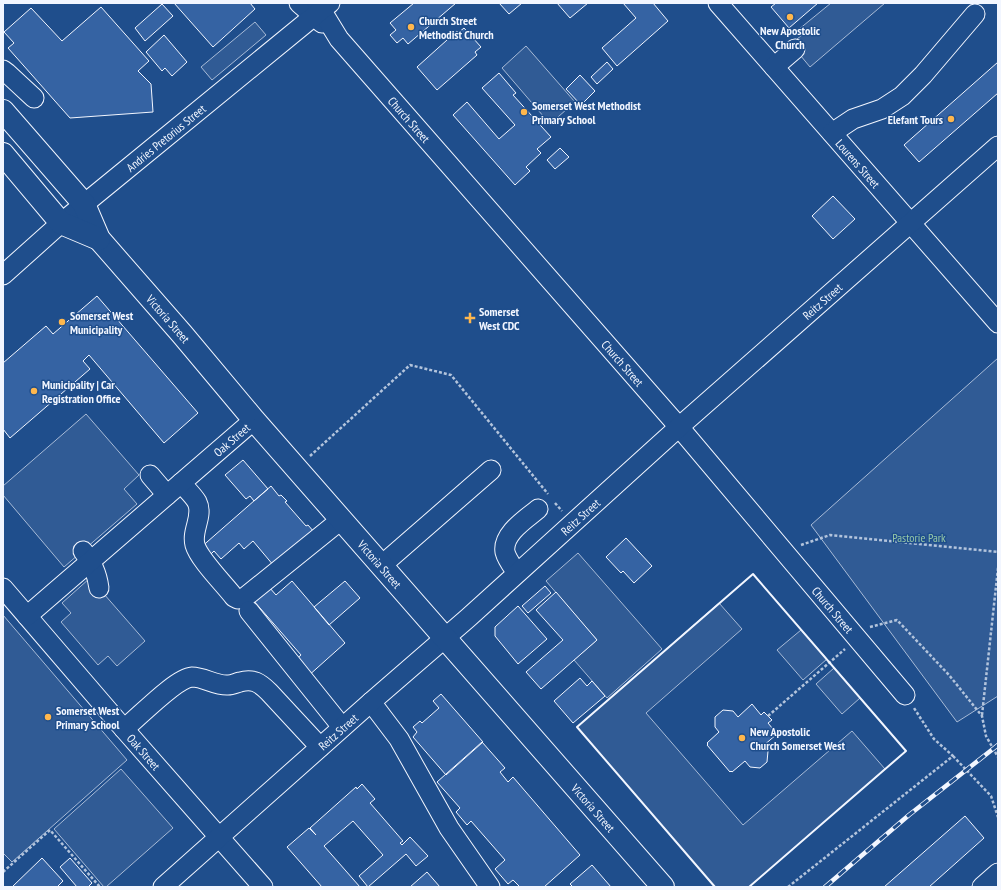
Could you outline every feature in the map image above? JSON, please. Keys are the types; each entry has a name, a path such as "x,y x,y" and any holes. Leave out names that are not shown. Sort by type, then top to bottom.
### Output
{"main road":[{"name":"Victoria Street","path":"3,111 84,204 99,239 182,334 254,420 663,887"},
{"name":"Victoria Street","path":"3,154 61,223 99,239"}],"street":[{"name":"Church Street","path":"299,3 320,8 337,36 680,427 905,694"},
{"name":"Lourens Street","path":"718,3 998,323"},
{"name":"Andries Pretorius Street","path":"3,275 61,223 320,8"},
{"path":"832,134 853,119 882,109 902,96 923,75 975,14"},
{"path":"774,67 795,49"},
{"path":"3,70 34,98"},
{"name":"Reitz Street","path":"163,887 998,146"},
{"name":"Oak Street","path":"27,616 87,556 123,524 174,489 254,420"},
{"path":"382,565 491,470"},
{"path":"150,475 196,501 200,513 194,533 195,546 200,556 234,597 238,599 244,598 342,519"},
{"path":"517,574 508,560 505,552 505,544 508,537 538,509"},
{"path":"87,556 96,574 99,588"},
{"name":"Oak Street","path":"3,588 124,729 263,887"},
{"path":"249,611 342,727"},
{"path":"124,729 170,688 185,679 192,677 227,686 245,681 254,681 261,684 269,692 320,748"},
{"path":"371,702 399,739 449,828 490,887"},
{"path":"982,887 998,873"}],"path":[{"path":"296,468 410,365 451,375 572,524"},
{"path":"785,552 830,535 998,552"},
{"path":"998,568 982,716 986,736 998,756"},
{"path":"768,716 855,635 897,620 949,675 982,716"},
{"path":"905,694 934,738 991,796 998,817"},
{"path":"788,887 953,756"},
{"path":"3,872 50,830 100,887"}],"shaded area":[{"path":"831,3 885,3 810,67 791,44 802,35 798,30"},
{"path":"255,22 266,35 212,80 201,67"},
{"path":"526,46 575,102 550,124 502,68"},
{"name":"Pastorie Park","path":"998,358 998,696 957,722 811,525"},
{"path":"86,414 139,475 124,489 137,504 64,567 3,495 3,486"},
{"path":"578,553 662,649 607,698 574,660 597,640 546,581"},
{"path":"90,578 145,641 117,666 108,656 98,665 61,622 71,613 62,603"},
{"path":"719,603 742,629 646,713 743,825 852,731 885,769 749,887 715,887 577,727"},
{"path":"3,615 127,760 12,862 3,853"},
{"path":"801,630 827,659 803,680 777,650"},
{"path":"834,668 860,698 842,714 816,684"},
{"path":"121,769 173,828 106,887 104,887 54,829"}],"building":[{"path":"174,3 250,3 255,9 213,47"},
{"name":"Church Street Methodist Church","path":"414,3 456,3 408,44 403,38 397,43 390,35 396,30 390,23"},
{"path":"499,3 522,3 509,14"},
{"path":"557,3 588,3 570,18"},
{"path":"623,3 653,3 668,21 617,66 602,48 636,18"},
{"name":"New Apostolic Church","path":"776,3 818,3 789,28 771,7"},
{"path":"162,4 173,16 145,41 135,28"},
{"path":"101,7 149,61 138,71 151,84 153,112 70,118 8,48 14,43 4,32 31,8 62,41"},
{"path":"464,28 481,47 475,52 477,55 437,90 417,67 457,31 458,33"},
{"path":"164,35 187,62 172,76 165,68 162,71 146,52"},
{"path":"607,62 613,69 597,84 591,77"},
{"name":"Elefant Tours","path":"998,62 998,93 919,162 904,145"},
{"path":"499,73 516,93 513,95 551,137 537,149 541,153 526,167 530,171 515,185 453,115 467,102 499,139 515,125 482,88"},
{"path":"580,75 595,91 581,105 566,89"},
{"path":"560,148 569,157 555,169 547,160"},
{"path":"833,196 855,219 833,239 812,216"},
{"name":"Municipality | Car Registration Office","path":"97,296 198,413 164,443 89,355 83,361 90,369 10,438 3,429 3,363 46,326 53,334"},
{"path":"243,460 268,489 254,501 250,496 246,499 225,475"},
{"path":"271,486 279,496 281,495 287,501 285,502 306,526 308,525 314,532 274,566 253,541 244,549 239,543 221,559 214,551 207,558 199,549"},
{"path":"626,538 652,566 634,583 623,571 621,573 606,557"},
{"path":"292,581 345,643 307,677 294,661 301,655 253,600 269,587 276,595"},
{"path":"345,581 360,598 329,625 314,607"},
{"path":"545,586 551,593 528,613 522,606"},
{"path":"556,592 597,640 541,689 526,672 563,640 536,610"},
{"path":"518,606 547,639 518,664 495,636 495,627"},
{"path":"580,678 587,686 592,681 605,696 573,723 554,701"},
{"path":"441,694 483,742 446,775 413,737 417,732 413,727 420,721 422,723 439,708 433,701"},
{"name":"New Apostolic Church Somerset West","path":"752,704 761,715 764,712 772,720 768,723 777,734 763,746 768,751 767,762 760,768 750,767 745,761 730,772 707,745 707,743 719,732 715,727 715,717 723,710 733,711 738,717"},
{"path":"482,742 505,768 500,772 508,782 513,777 580,855 544,887 520,887 513,880 508,884 495,869 505,860 471,821 467,825 456,812 460,808 437,782"},
{"path":"362,784 375,799 370,803 403,841 400,843 402,845 410,837 428,856 416,866 406,854 368,887 359,876 383,855 353,821 324,846 360,887 322,887 287,847 309,828 316,835 310,828 356,787 357,789"},
{"path":"965,816 984,838 929,887 884,887"},
{"path":"42,858 63,881 57,887 12,887"},
{"path":"70,858 92,883 88,887 77,887 60,867"},
{"path":"592,865 611,887 573,887 570,884"},
{"path":"427,872 440,887 410,887"}],"railway":[{"path":"825,887 909,815 998,745"}],"wall":[{"path":"715,887 577,727 753,574 906,751 749,887"}],"place":[{"name":"New Apostolic Church","path":"790,17"},
{"name":"Church Street Methodist Church","path":"411,27"},
{"name":"Somerset West Methodist Primary School","path":"524,112"},
{"name":"Elefant Tours","path":"951,119"},
{"name":"Somerset West CDC","path":"470,318"},
{"name":"Somerset West Municipality","path":"62,322"},
{"name":"Municipality | Car Registration Office","path":"34,391"},
{"name":"Somerset West Primary School","path":"48,717"},
{"name":"New Apostolic Church Somerset West","path":"742,738"}]}
